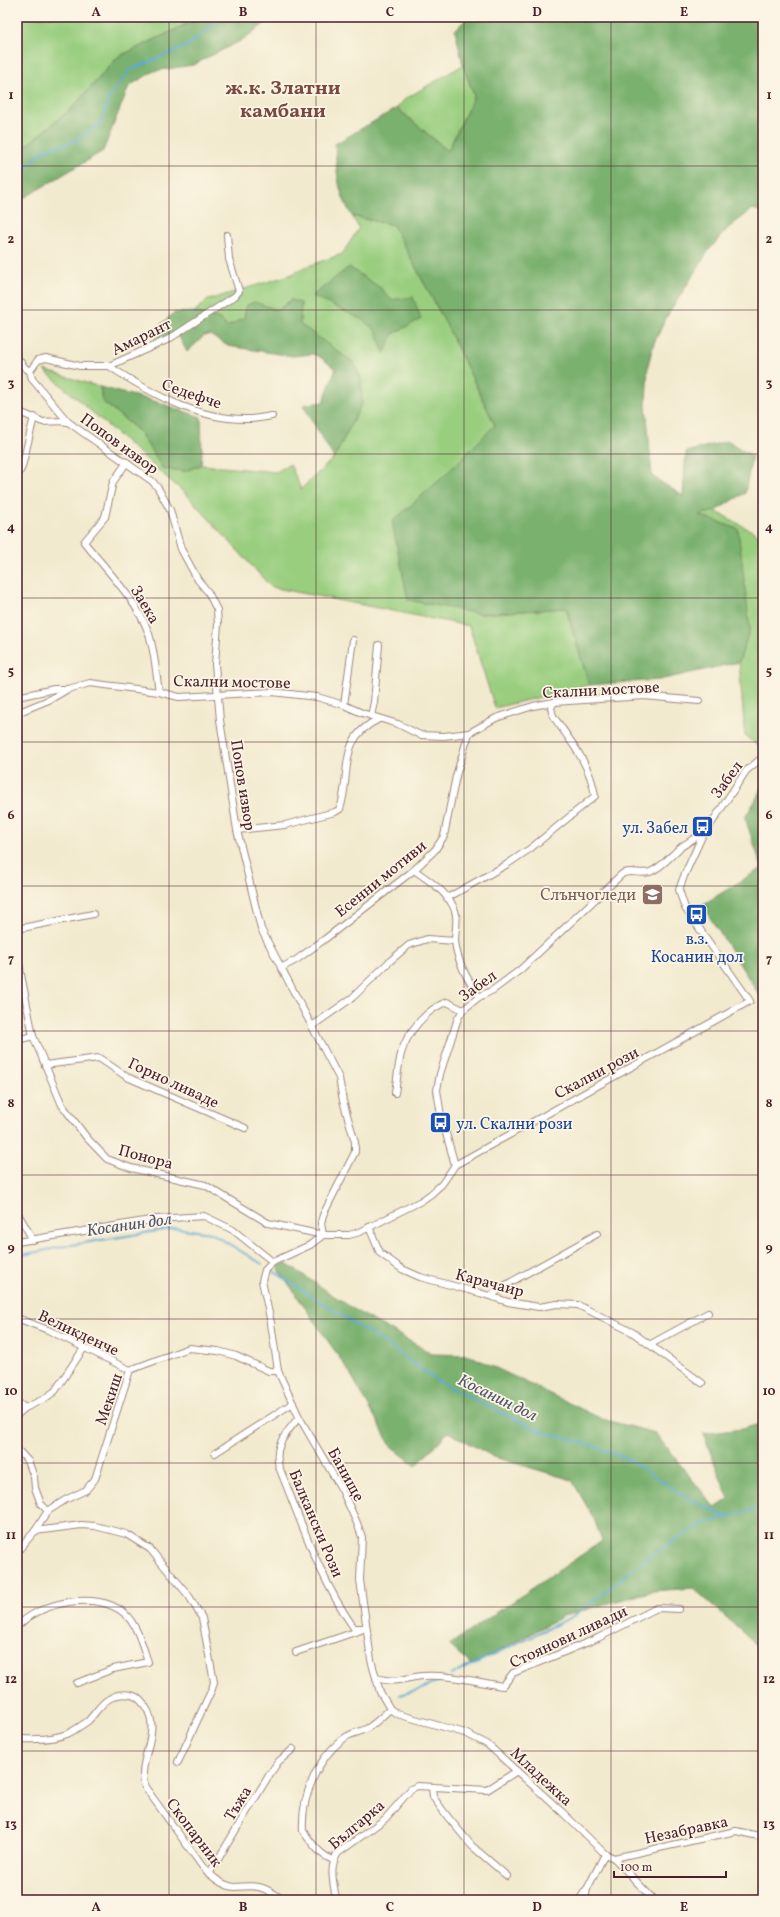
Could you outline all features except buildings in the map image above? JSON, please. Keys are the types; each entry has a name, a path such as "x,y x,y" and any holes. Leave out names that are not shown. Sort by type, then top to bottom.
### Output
{"street":[{"name":"Амарант","path":"30,371 38,360 46,358 80,366 109,366 169,339 235,296 239,291 238,282 229,259 227,235"},
{"path":"17,357 25,368 30,371 36,385 68,422"},
{"name":"Седефче","path":"109,366 160,397 203,413 226,418 242,419 272,416"},
{"name":"Попов извор","path":"17,411 34,417 41,422 61,420 68,422 143,473 158,488 170,510 181,549 194,574 208,592 217,610 218,624 215,664 217,694 237,830 261,929 339,1078 343,1101 355,1142 355,1152 323,1216 321,1223 323,1235"},
{"path":"17,477 22,467 34,417"},
{"name":"Заека","path":"127,462 113,482 110,501 105,517 84,542 119,585 145,624 153,650 159,692"},
{"path":"344,705 353,640"},
{"path":"371,716 374,702 379,645"},
{"name":"Скални мостове","path":"68,689 90,684 159,692 179,697 272,692 316,697 398,724 420,735 444,736 469,733 496,718 533,706 554,702 644,696 699,701"},
{"path":"17,697 54,689 68,689"},
{"path":"17,713 51,699 68,689"},
{"path":"447,898 506,865 531,848 595,796 594,786 583,759 553,716 551,708 554,702"},
{"path":"237,830 285,825 335,812 340,809 350,745 358,733 368,724 379,719"},
{"name":"Есенни мотиви","path":"281,968 296,960 324,939 414,870 435,850 444,836 456,776 469,733"},
{"name":"Забел","path":"455,1165 441,1116 437,1090 456,1024 463,1010 478,997 493,990 520,970 622,874 630,871 649,872 663,864 682,846 710,827 746,771 763,756"},
{"name":"Скални рози","path":"455,1165 750,1001 685,908 679,890 704,832"},
{"path":"414,870 447,898 456,913 455,941 458,956 466,976 478,997"},
{"path":"17,930 93,914"},
{"path":"312,1026 352,998 390,961 409,945 427,939 455,941"},
{"name":"Понора","path":"17,954 33,1036 62,1105 87,1138 107,1159 131,1168 205,1184 268,1223 323,1235"},
{"path":"395,1093 401,1052 420,1021 434,1008 446,1002 463,1010"},
{"path":"17,1040 33,1036"},
{"name":"Горно ливаде","path":"45,1065 99,1058 127,1077 246,1128"},
{"path":"17,1242 158,1219 204,1216 233,1230 274,1262 310,1245 323,1235 349,1235 369,1227 421,1201 432,1194 442,1184 455,1165"},
{"path":"17,1212 33,1240"},
{"name":"Карачаир","path":"369,1227 380,1253 402,1269 420,1277 508,1302 539,1306 557,1304 578,1305 632,1332 651,1344 702,1382"},
{"path":"491,1296 504,1286 597,1234"},
{"name":"Банище","path":"274,1262 265,1270 262,1280 271,1323 278,1371 299,1416 342,1490 358,1524 362,1537 360,1580 371,1660 380,1692 390,1709"},
{"path":"651,1344 708,1313"},
{"name":"Великденче","path":"17,1318 48,1330 130,1370"},
{"path":"17,1415 25,1408 44,1399 55,1391 84,1348"},
{"name":"Мекиш","path":"17,1552 35,1531 48,1511 64,1500 86,1490 95,1479 130,1370 188,1348 218,1351 236,1356 269,1371 278,1371"},
{"path":"17,1402 25,1408"},
{"path":"215,1453 293,1404"},
{"name":"Балкански Рози","path":"299,1416 277,1448 276,1457 279,1467 311,1546 342,1611 354,1628 366,1628"},
{"path":"17,1449 28,1462 34,1477 35,1488 41,1504 48,1511"},
{"path":"35,1531 95,1526 126,1534 150,1548 189,1596 202,1618 214,1682 178,1762"},
{"path":"17,1626 38,1611 65,1602 82,1600 106,1605 119,1610 128,1618 141,1643 148,1662 113,1669 78,1683"},
{"name":"Стоянови ливади","path":"376,1678 387,1681 401,1681 422,1676 442,1677 503,1686 513,1673 598,1638 657,1608 679,1609"},
{"path":"296,1652 366,1628"},
{"name":"Скопарник","path":"17,1736 23,1740 66,1734 87,1722 108,1698 130,1694 141,1701 148,1711 152,1723 152,1732 143,1776 145,1787 209,1874 233,1887 265,1888 284,1900"},
{"path":"334,1860 329,1859 319,1851 303,1831 305,1802 313,1779 325,1756 346,1736 366,1729 390,1709"},
{"name":"Младежка","path":"390,1709 397,1714 477,1737 502,1756 517,1772 562,1812 605,1854 614,1858 654,1900"},
{"name":"Тъжа","path":"209,1874 278,1762 293,1750"},
{"name":"Българка","path":"336,1900 332,1872 334,1860 338,1853 385,1819 411,1789 417,1786 487,1790 517,1772"},
{"path":"432,1787 433,1797 472,1846 507,1876"},
{"name":"Незабравка","path":"614,1858 736,1831 763,1837"},
{"path":"579,1900 587,1889 605,1854"},
{"path":"585,1900 587,1889"}],"green space":[{"path":"17,17 202,17 118,57 72,108 17,153"},
{"path":"202,17 274,17 242,40 193,65 154,71 129,86 103,151 17,202 17,153 72,108 118,57"},
{"path":"468,17 763,17 763,212 753,209 727,229 709,250 666,318 654,343 648,365 646,405 652,476 683,496 686,452 728,441 752,456 745,493 715,511 699,515 738,529 750,629 739,662 659,680 589,685 566,608 480,614 408,600 392,522 445,475 495,425 446,324 393,225 352,216 343,198 339,182 335,144 397,108 448,151 474,96 463,65 455,30"},
{"path":"463,65 474,96 448,151 397,108 405,99"},
{"path":"352,216 393,225 446,324 495,425 445,475 480,614 566,608 589,685 495,708 469,626 271,587 187,495 44,370 100,387 102,401 139,431 163,469 185,471 201,465 276,472 290,464 301,489 334,458 362,403 354,363 299,324 301,303 291,300 278,310 247,305 244,318 227,327 220,319 194,312 208,300 293,274 300,269 342,254 359,228"},
{"path":"349,267 382,289 391,300 413,297 421,319 393,334 384,354 376,331 363,320 312,296"},
{"path":"291,300 301,303 300,324 354,363 361,379 362,403 334,458 303,405 323,402 336,369 320,357 313,354 292,356 228,346 210,335 204,336 187,352 178,335 155,337 151,333 174,313 194,312 220,319 227,327 244,318 247,305 254,302 278,310"},
{"path":"100,387 154,401 201,417 201,465 185,471 163,469 139,431 102,401"},
{"path":"715,511 763,537 763,749 745,736 739,662 699,515"},
{"path":"763,787 763,1001 702,905 762,868 745,818"},
{"path":"285,1263 358,1312 433,1354 469,1355 602,1419 655,1433 715,1508 729,1499 703,1434 742,1429 763,1423 763,1652 741,1630 693,1588 653,1591 566,1615 472,1665 449,1645 602,1541 594,1519 572,1480 494,1457 448,1432 416,1466 391,1446 350,1373 277,1267"}],"waterway":[{"path":"17,176 44,150 75,141 100,124 109,98 130,70 187,46 222,17"},
{"name":"Косанин дол","path":"17,1256 71,1245 175,1228 211,1233 262,1264"},
{"name":"Косанин дол","path":"273,1271 389,1346 436,1380 539,1431 579,1441 626,1458 687,1498 727,1517"},
{"path":"451,1675 574,1616 651,1555 702,1524 763,1507"},
{"path":"400,1695 424,1688 445,1678"}],"place":[{"name":"ул. Забел","path":"703,827"},
{"name":"Слънчогледи","path":"652,894"},
{"name":"в.з. Косанин дол","path":"697,914"},
{"name":"ул. Скални рози","path":"440,1123"}],"district":[{"name":"ж.к. Златни камбани","path":"283,98"}]}
